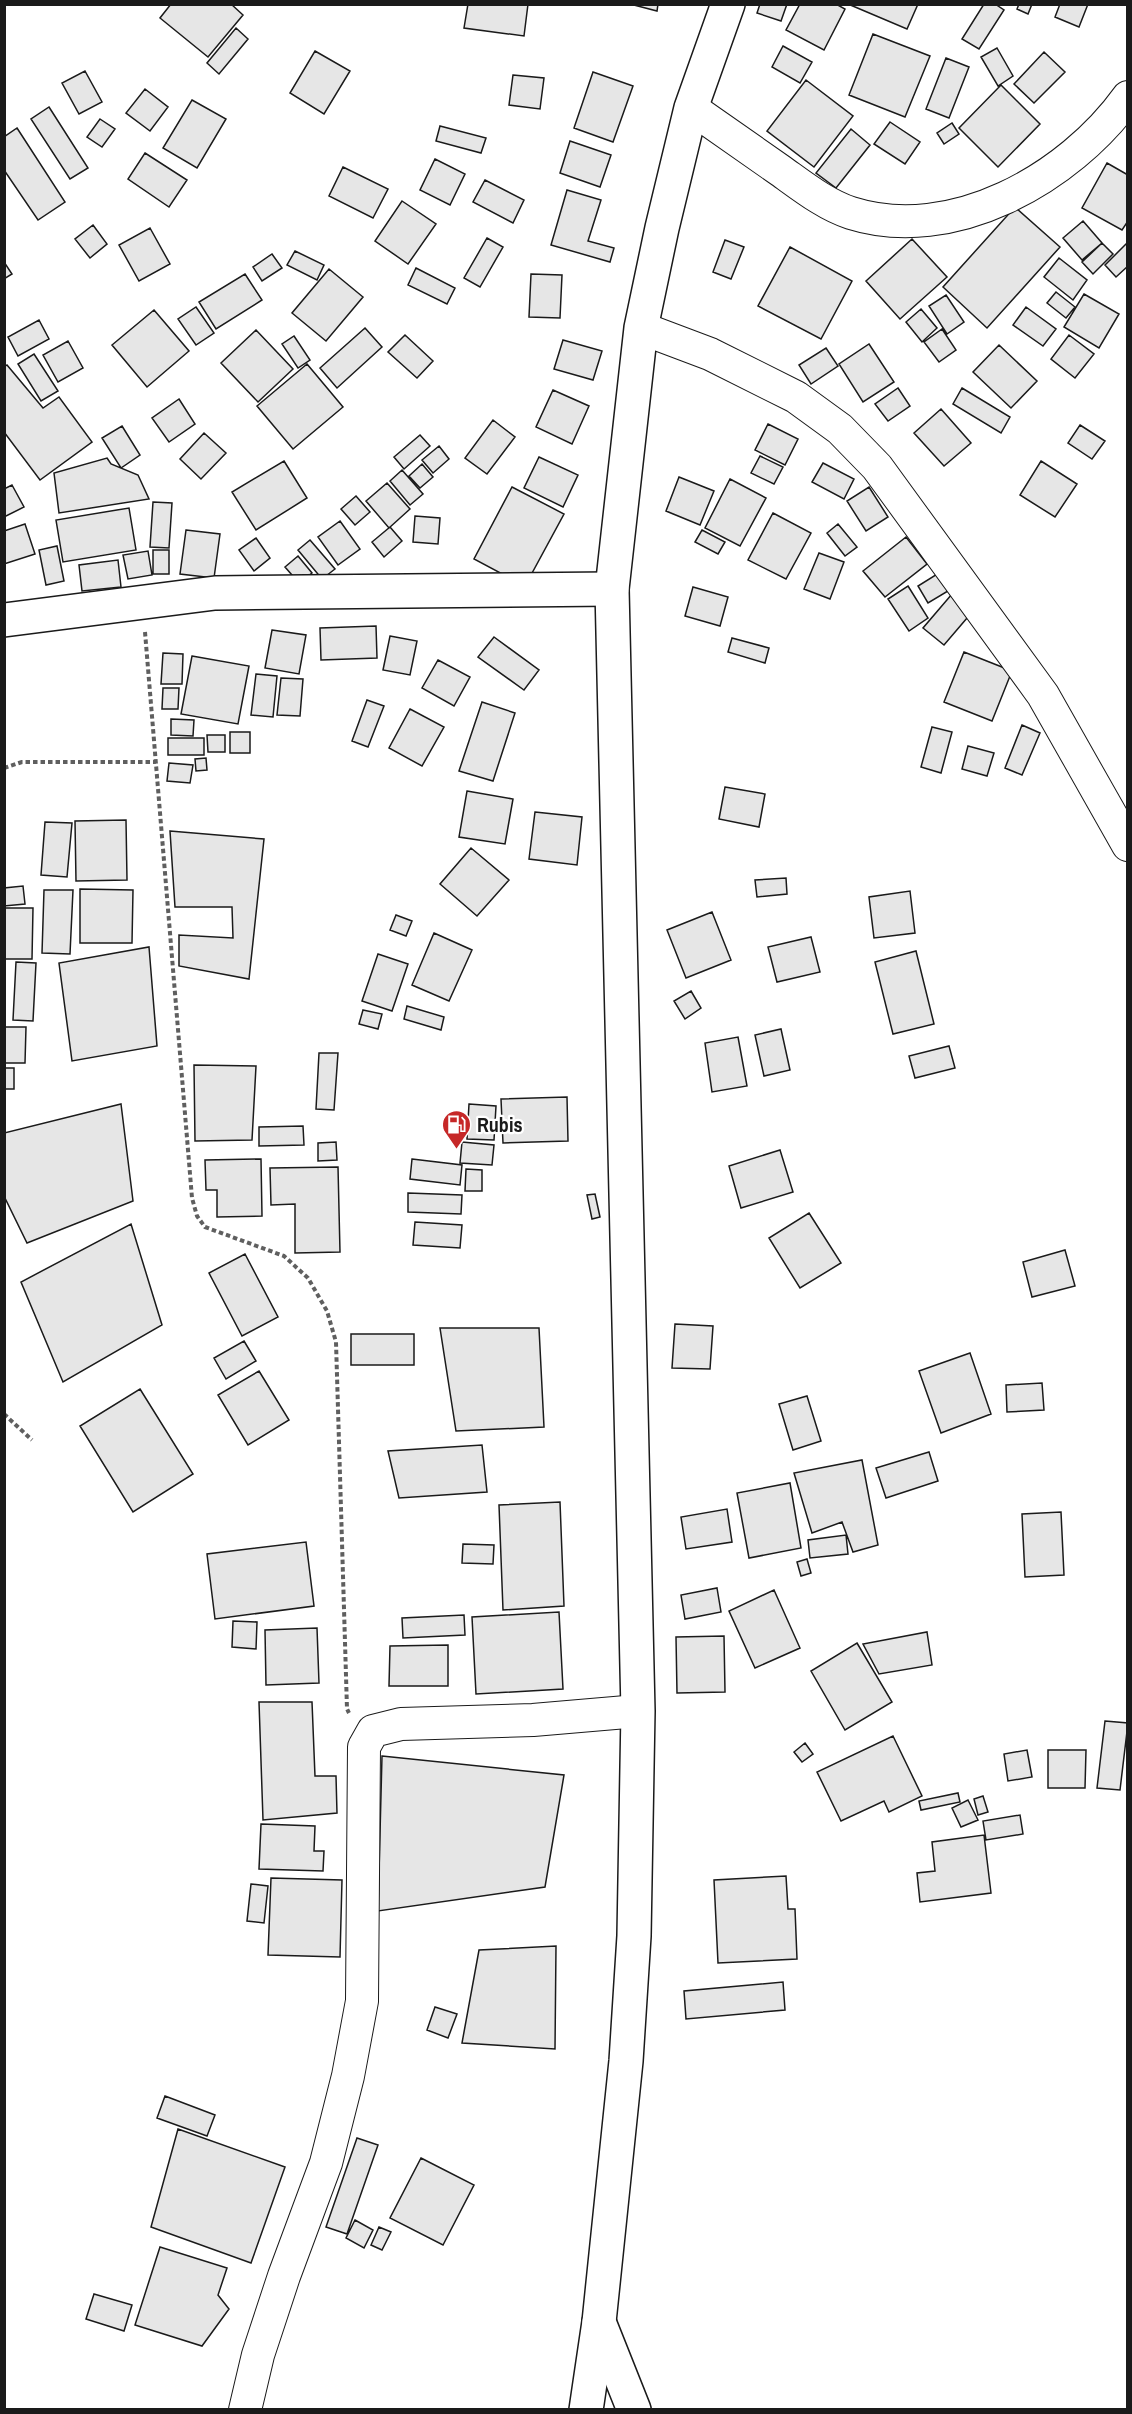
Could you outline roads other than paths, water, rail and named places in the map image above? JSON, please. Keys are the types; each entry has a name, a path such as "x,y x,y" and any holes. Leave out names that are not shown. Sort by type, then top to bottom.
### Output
{"main road":[{"path":"586,2409 599,2322 628,2038 634,1936 638,1711 612,589 641,328 662,228 692,108 728,4"},
{"path":"4,620 215,593 612,589"},
{"path":"599,2322 634,2409"}],"street":[{"path":"692,108 811,192 849,213 889,222 928,221 982,208 1037,182 1086,142 1128,97"},
{"path":"641,328 710,354 796,397 840,429 877,467 1043,695 1128,845"},
{"path":"245,2409 258,2355 280,2288 326,2163 348,2076 362,2001 364,1747 373,1731 401,1724 533,1720 638,1711"}],"place":[{"name":"Rubis","path":"456,1150"}]}
